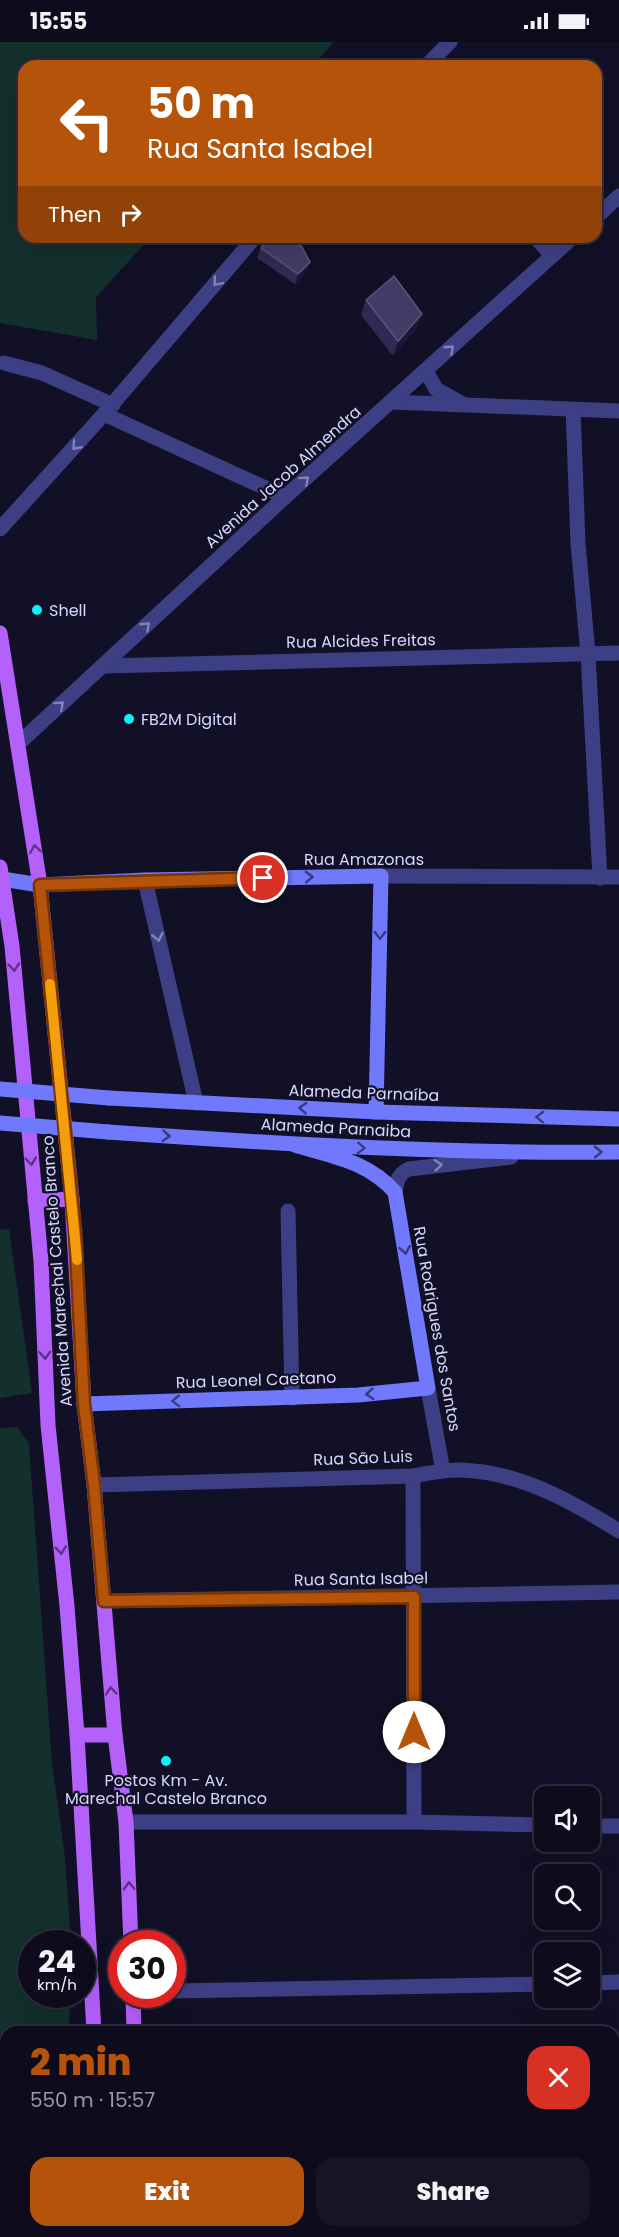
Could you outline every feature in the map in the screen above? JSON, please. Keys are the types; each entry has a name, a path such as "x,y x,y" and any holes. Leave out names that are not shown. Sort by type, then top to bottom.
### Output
{"main road":[{"name":"Avenida Marechal Castelo Branco","path":"0,633 40,885 72,1199 84,1404 94,1485 115,1735 126,1822 130,1930"},
{"name":"Avenida Marechal Castelo Branco","path":"1,873 12,946 40,1261 48,1425 67,1606 77,1735 94,2026"},
{"name":"Rua Amazonas","path":"1,873 40,885 145,880 381,876"},
{"path":"376,1112 381,876"},
{"name":"Alameda Parnaíba","path":"0,1089 109,1098 376,1112 619,1119"},
{"name":"Alameda Parnaiba","path":"0,1123 295,1145 619,1152"},
{"path":"295,1145 370,1170 381,1177 395,1192"},
{"name":"Rua Rodrigues dos Santos","path":"395,1192 429,1388"},
{"path":"35,1201 72,1199"},
{"name":"Rua Leonel Caetano","path":"84,1404 292,1398 400,1392 429,1388"},
{"path":"77,1735 115,1735"},
{"path":"133,2008 134,2026"}],"street":[{"path":"432,60 450,42"},
{"path":"602,212 619,196"},
{"path":"0,529 109,410 250,243"},
{"path":"541,243 552,255"},
{"name":"Avenida Jacob Almendra","path":"18,744 285,497 566,243"},
{"path":"4,363 42,373 109,410 285,497"},
{"path":"426,371 436,389 466,405"},
{"path":"392,402 619,411"},
{"path":"573,409 578,543 588,654 600,878"},
{"name":"Rua Alcides Freitas","path":"103,666 619,653"},
{"name":"Rua Amazonas","path":"381,876 619,877"},
{"path":"145,880 196,1103"},
{"name":"Alameda Parnaiba","path":"395,1192 398,1179 403,1172 409,1169 563,1152"},
{"path":"288,1211 292,1398"},
{"name":"Rua Rodrigues dos Santos","path":"429,1388 443,1471"},
{"name":"Rua São Luis","path":"94,1485 413,1476 461,1470 496,1474 540,1488 583,1509 619,1531"},
{"path":"413,1476 414,1822"},
{"name":"Rua Santa Isabel","path":"104,1601 619,1592"},
{"path":"126,1822 414,1822 534,1825"},
{"path":"600,1826 619,1826"},
{"path":"600,1983 619,1982"},
{"path":"186,1990 534,1984"}],"green space":[{"path":"0,42 334,42 318,60 18,60 18,243 146,243 96,297 97,340 0,323"},
{"path":"9,1229 32,1393 0,1398 0,1230"},
{"path":"17,1427 29,1444 52,1764 65,1857 70,1930 18,1930 18,2008 70,2008 69,2026 0,2026 0,1428"}],"building":[{"path":"264,243 296,243 302,247 310,262 298,274 261,248"},
{"path":"394,276 422,314 398,341 366,300"}],"slow traffic":[{"path":"50,984 77,1260"}],"place":[{"name":"Shell","path":"37,610"},
{"name":"FB2M Digital","path":"129,719"},
{"name":"Postos Km - Av. Marechal Castelo Branco","path":"166,1761"}],"route":[{"path":"263,878 40,885 75,1231 84,1404 104,1601 414,1597 414,1732"}]}
